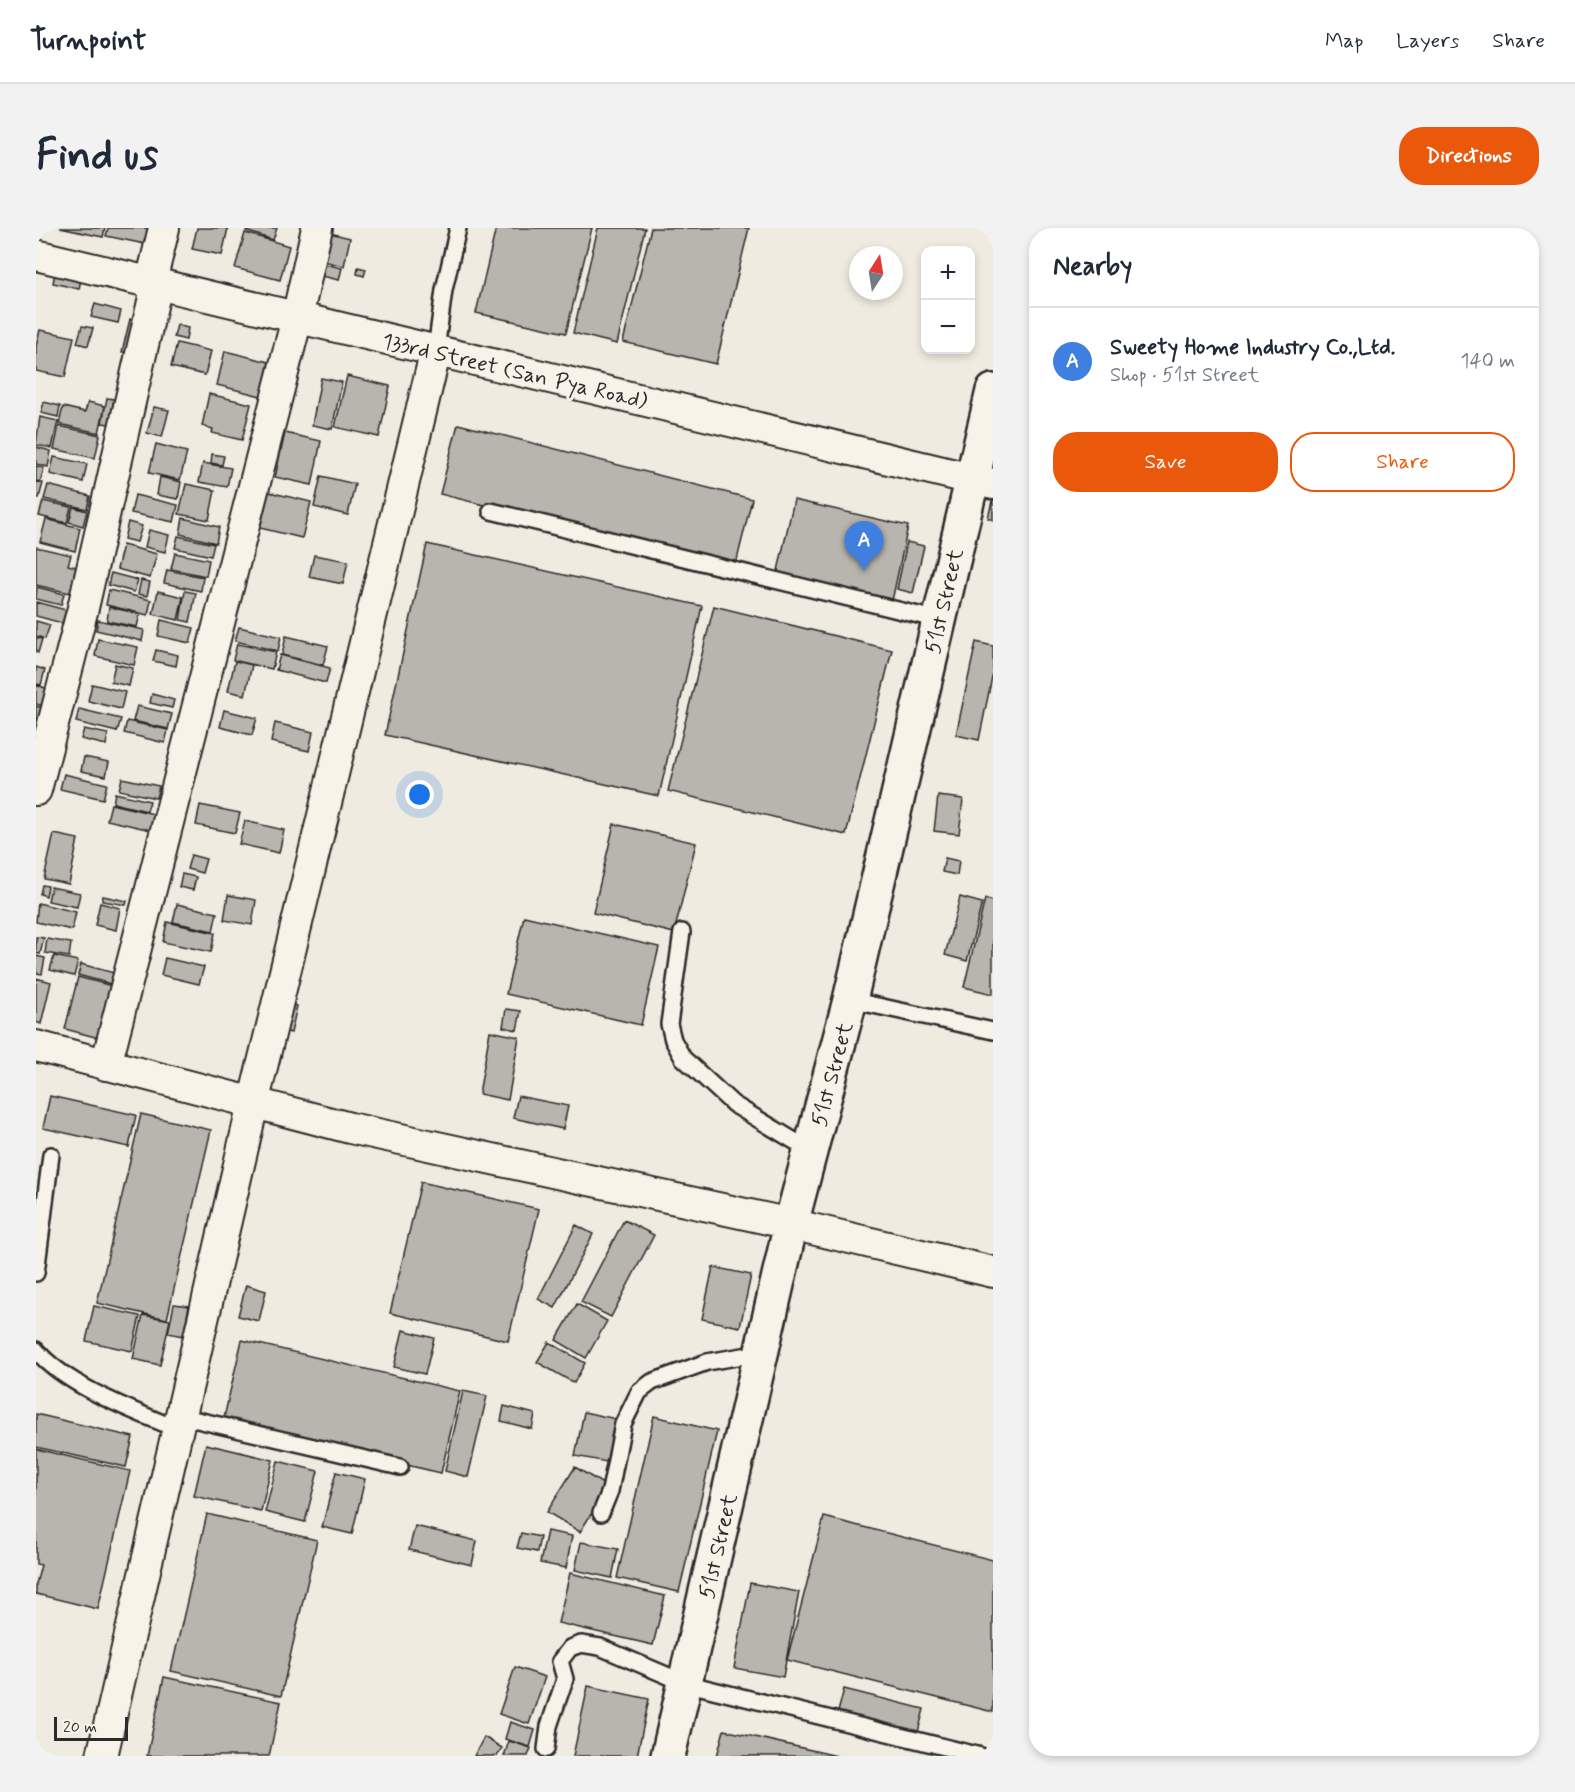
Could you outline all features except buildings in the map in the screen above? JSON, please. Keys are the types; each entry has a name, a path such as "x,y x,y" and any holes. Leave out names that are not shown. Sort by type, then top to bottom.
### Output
{"street":[{"path":"36,790 82,608 154,283 164,228"},
{"path":"106,1065 297,318 317,228"},
{"name":"133rd Street (San Pya Road)","path":"36,255 982,482"},
{"path":"102,1756 253,1104 436,350"},
{"name":"51st Street","path":"668,1756 792,1224 850,1000 939,620 982,482 993,391"},
{"path":"36,1046 350,1128 792,1224 993,1272"}],"lane":[{"path":"436,350 444,290 458,228"},
{"path":"491,511 939,620"},
{"path":"682,932 669,1024 673,1040 682,1058 733,1104 810,1150"},
{"path":"850,1000 993,1032"},
{"path":"36,1273 51,1155"},
{"path":"36,1350 47,1363 93,1392 179,1423 400,1467"},
{"path":"601,1513 610,1491 623,1424 639,1392 652,1382 706,1362 762,1353"},
{"path":"546,1749 549,1726 565,1679 560,1661 570,1648 581,1644 600,1647 685,1683 981,1756"}],"place":[{"name":"Sweety Home Industry Co.,Ltd.","path":"864,571"}]}
